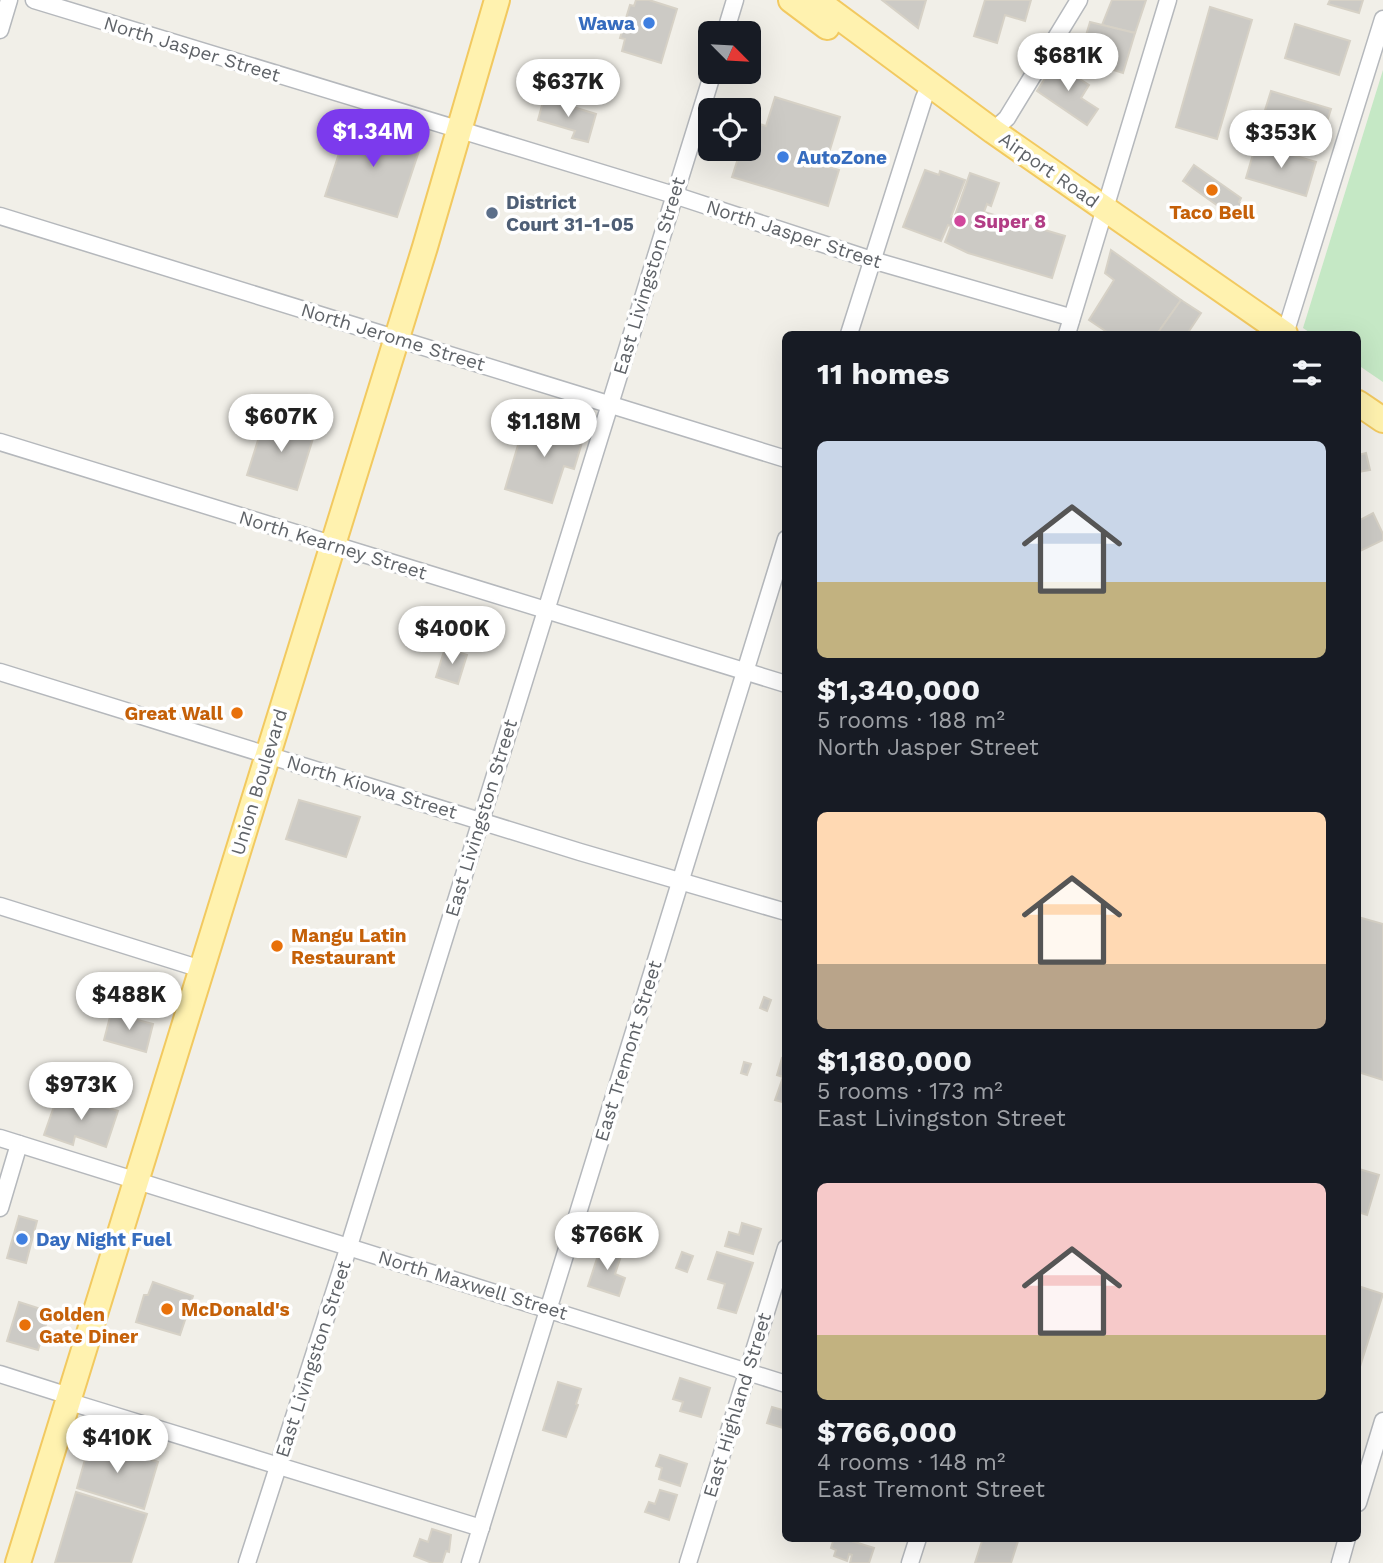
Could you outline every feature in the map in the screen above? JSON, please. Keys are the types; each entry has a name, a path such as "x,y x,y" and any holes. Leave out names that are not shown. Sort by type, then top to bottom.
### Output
{"main road":[{"name":"Union Boulevard","path":"18,1563 396,338 497,0"},
{"name":"Airport Road","path":"791,0 927,92 1103,217 1280,331"},
{"name":"Airport Road","path":"816,0 927,92 993,131 1255,331"},
{"path":"1361,386 1383,401"},
{"path":"1361,405 1383,420"}],"street":[{"path":"0,30 9,0"},
{"name":"North Jasper Street","path":"34,0 674,195 872,260 1066,317 1069,327"},
{"path":"729,21 735,0"},
{"path":"993,131 1007,118 1079,0"},
{"path":"1069,327 1168,0"},
{"path":"1286,331 1383,19"},
{"name":"East Livingston Street","path":"247,1563 349,1247 709,84"},
{"path":"850,331 927,92"},
{"name":"North Jerome Street","path":"0,216 782,458"},
{"name":"North Kearney Street","path":"0,442 782,683"},
{"name":"East Tremont Street","path":"470,1563 782,552"},
{"name":"North Kiowa Street","path":"0,672 480,821 782,911"},
{"path":"0,906 201,969"},
{"name":"North Maxwell Street","path":"0,1138 782,1383"},
{"path":"0,1208 19,1144"},
{"name":"East Highland Street","path":"688,1563 782,1261"},
{"path":"0,1374 277,1467 481,1528"},
{"path":"1361,1485 1383,1420"},
{"path":"910,1563 917,1542"},
{"path":"1340,1563 1346,1542"}],"green space":[{"path":"1383,70 1383,382 1361,367 1361,331 1308,331 1303,328"}],"building":[{"name":"Wawa","path":"636,0 649,0 677,9 661,63 622,51 625,39 620,38 630,5 634,6"},
{"path":"882,0 926,0 918,28"},
{"path":"985,0 1031,0 1025,21 1005,15 997,43 974,36"},
{"path":"1112,0 1146,0 1135,33 1102,25"},
{"path":"1330,0 1363,0 1359,13 1328,4"},
{"path":"1210,7 1252,20 1217,139 1176,127"},
{"path":"1090,22 1135,33 1123,73 1079,59"},
{"path":"1295,24 1350,41 1339,75 1285,58"},
{"path":"1055,63 1089,85 1081,98 1098,109 1087,125 1037,91"},
{"path":"1271,91 1331,109 1321,141 1261,123"},
{"name":"AutoZone","path":"775,97 840,117 825,166 839,170 828,206 732,177 737,161 761,161 761,124 766,126"},
{"path":"544,98 596,114 588,142 572,138 575,131 538,120"},
{"path":"350,120 422,142 397,217 325,196"},
{"path":"1256,144 1316,162 1306,196 1246,178"},
{"name":"Taco Bell","path":"1194,165 1241,198 1239,202 1243,205 1235,218 1183,181"},
{"name":"Super 8","path":"925,170 939,175 940,171 965,180 951,217 954,218 970,173 999,183 991,206 987,204 984,212 1065,236 1052,278 968,253 945,242 951,226 948,225 941,241 903,227"},
{"path":"1111,250 1181,300 1159,331 1106,331 1089,320 1114,280 1105,273"},
{"path":"1181,300 1201,313 1189,331 1159,331"},
{"path":"265,418 315,432 297,490 247,475"},
{"path":"526,418 573,432 576,422 587,426 574,469 564,466 552,503 505,489"},
{"path":"1366,453 1370,470 1361,472 1361,454"},
{"path":"1373,513 1383,540 1361,551 1361,519"},
{"path":"445,648 467,655 458,684 436,677"},
{"path":"299,800 360,817 346,857 286,839"},
{"path":"1361,918 1383,924 1383,1080 1361,1073"},
{"path":"764,997 771,1000 767,1011 760,1008"},
{"path":"111,1013 153,1024 146,1052 104,1040"},
{"path":"782,1058 782,1077 777,1075"},
{"path":"744,1062 751,1064 747,1075 741,1073"},
{"path":"782,1080 782,1102 775,1100"},
{"path":"58,1095 78,1102 79,1098 118,1111 106,1147 75,1136 73,1145 44,1135"},
{"path":"1361,1170 1379,1175 1367,1215 1361,1213"},
{"name":"Day Night Fuel","path":"19,1216 37,1221 26,1263 7,1258"},
{"path":"742,1223 761,1229 753,1254 725,1246 729,1232 739,1235"},
{"path":"601,1246 622,1253 615,1274 625,1278 619,1296 588,1286"},
{"path":"682,1252 693,1256 687,1272 676,1268"},
{"path":"717,1252 753,1263 736,1313 718,1308 725,1284 708,1279"},
{"path":"153,1282 193,1296 180,1335 136,1322 144,1295 148,1295"},
{"path":"1361,1287 1383,1294 1361,1364"},
{"path":"19,1302 50,1312 38,1350 7,1341"},
{"path":"680,1378 710,1388 701,1417 680,1411 683,1402 673,1399"},
{"path":"558,1382 581,1389 566,1437 543,1430"},
{"path":"772,1407 782,1410 782,1428 767,1423"},
{"path":"96,1443 158,1462 144,1509 77,1488 89,1445"},
{"path":"660,1455 687,1464 680,1486 659,1479 662,1468 656,1466"},
{"path":"660,1490 677,1495 669,1520 645,1512 649,1502 655,1504"},
{"path":"76,1492 147,1514 131,1563 55,1563"},
{"path":"432,1529 451,1535 449,1552 446,1551 442,1563 432,1563 414,1556 420,1539 428,1542"},
{"path":"833,1542 855,1542 874,1548 869,1563 850,1563 852,1555 849,1554 847,1561 834,1556 836,1550 831,1548"},
{"path":"982,1542 1018,1542 1011,1563 975,1563"}],"place":[{"name":"Wawa","path":"649,23"},
{"name":"AutoZone","path":"783,157"},
{"name":"Taco Bell","path":"1212,190"},
{"name":"District Court 31-1-05","path":"492,213"},
{"name":"Super 8","path":"960,221"},
{"name":"Great Wall","path":"237,713"},
{"name":"Mangu Latin Restaurant","path":"277,946"},
{"name":"Day Night Fuel","path":"22,1239"},
{"name":"McDonald's","path":"167,1309"},
{"name":"Golden Gate Diner","path":"25,1325"}]}
